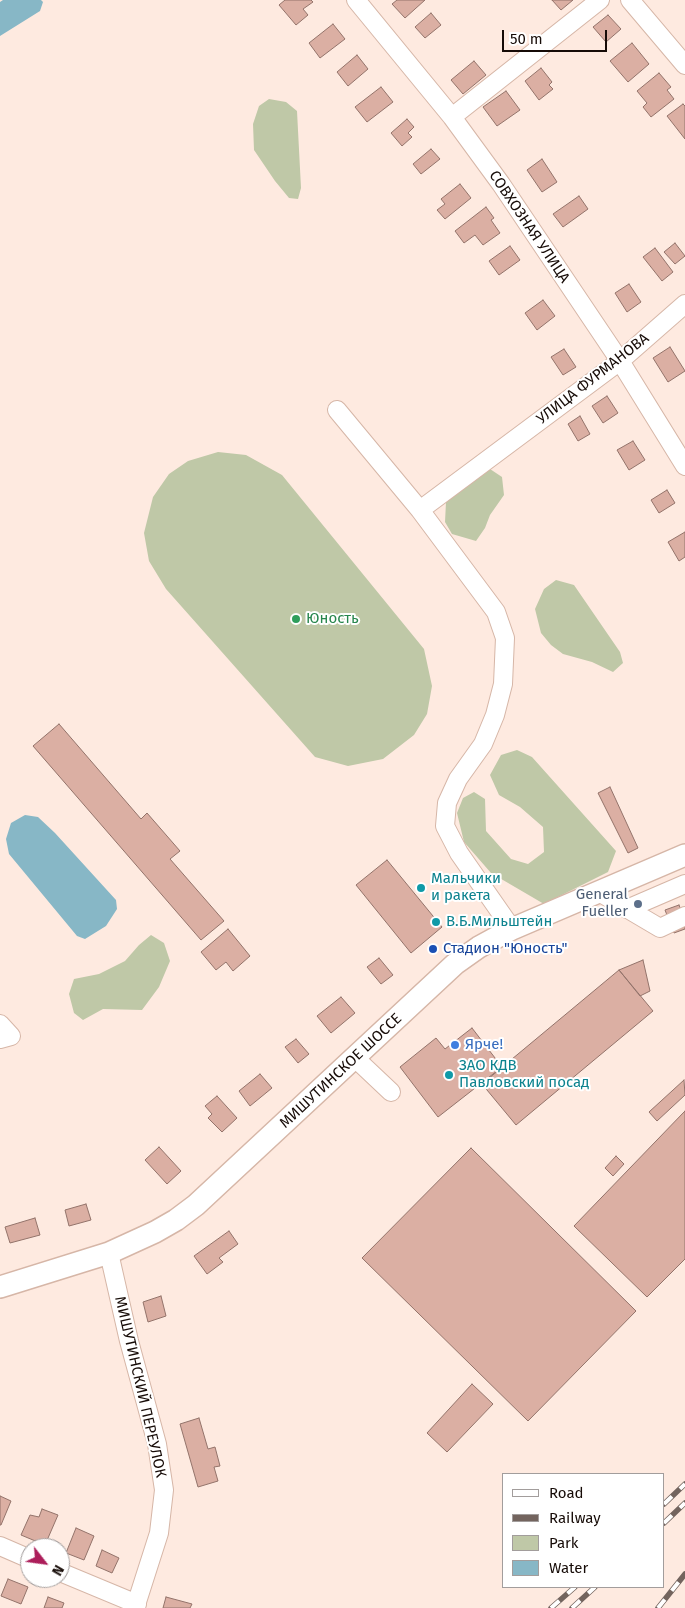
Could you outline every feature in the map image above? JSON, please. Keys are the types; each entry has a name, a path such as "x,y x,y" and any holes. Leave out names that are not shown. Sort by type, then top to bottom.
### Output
{"main road":[{"name":"МИШУТИНСКОЕ ШОССЕ","path":"0,1287 109,1253 176,1220 196,1205 455,964 512,929 685,855"}],"street":[{"name":"СОВХОЗНАЯ УЛИЦА","path":"356,0 452,117 501,184 620,361 685,466"},
{"path":"452,117 600,0"},
{"path":"630,0 685,65"},
{"name":"УЛИЦА ФУРМАНОВА","path":"420,510 620,361 685,304"},
{"path":"338,410 420,510 496,612 505,638 503,684 495,715 484,744 458,779 448,804 445,826 459,853 512,929"},
{"path":"627,909 685,884"},
{"path":"599,892 660,928 685,916"},
{"path":"0,1024 10,1036 0,1039"},
{"path":"355,1058 391,1092"},
{"name":"МИШУТИНСКИЙ ПЕРЕУЛОК","path":"109,1253 129,1341 157,1444 164,1490 159,1532 136,1606"},
{"path":"0,1546 20,1555"},
{"path":"70,1576 136,1606"}],"green space":[{"path":"269,99 286,102 297,111 301,188 298,199 289,198 254,150 253,124 259,106"},
{"name":"Юность","path":"218,452 246,455 282,475 424,649 432,686 427,714 414,735 383,759 348,766 315,757 166,589 149,561 144,533 153,497 169,474 188,461"},
{"path":"490,469 502,477 504,495 490,515 485,528 476,541 452,534 445,522 446,502 464,484"},
{"path":"556,580 574,585 620,652 623,663 613,672 592,662 563,654 551,645 541,633 535,609 544,589"},
{"path":"517,750 532,757 616,851 608,872 544,904 491,873 464,842 457,813 463,798 474,792 485,799 486,831 511,859 528,864 544,852 543,827 520,807 499,795 490,775 501,755"},
{"path":"151,935 164,943 170,961 159,987 142,1010 103,1009 83,1020 74,1013 69,994 74,979 99,974 125,961"}],"water":[{"path":"3,0 41,0 43,2 40,11 0,36 0,2"},
{"path":"25,815 38,817 116,900 117,909 106,926 85,939 77,936 9,854 6,839 11,823"}],"building":[{"path":"285,0 311,0 313,2 303,9 308,15 296,25 279,5"},
{"path":"397,0 425,0 405,18 392,4"},
{"path":"552,0 573,0 561,10"},
{"path":"431,13 441,25 425,38 415,27"},
{"path":"608,15 621,29 606,42 593,27"},
{"path":"333,24 345,39 320,58 309,43"},
{"path":"632,43 649,64 628,82 610,61"},
{"path":"357,55 368,69 348,86 337,72"},
{"path":"474,61 486,75 463,94 451,80"},
{"path":"541,68 552,82 549,85 553,89 539,100 525,81"},
{"path":"659,73 671,87 667,90 674,99 651,117 643,107 647,103 637,91"},
{"path":"381,87 393,102 367,122 355,107"},
{"path":"506,91 520,110 497,126 483,107"},
{"path":"683,104 685,106 685,139 667,116"},
{"path":"407,119 414,127 408,133 412,137 402,146 391,133"},
{"path":"431,149 440,159 421,174 413,164"},
{"path":"542,159 557,182 542,192 527,170"},
{"path":"460,184 471,198 445,219 437,210 445,204 441,199"},
{"path":"579,196 588,209 563,227 553,214"},
{"path":"486,207 494,218 491,220 500,233 483,245 475,235 464,243 455,231"},
{"path":"675,243 685,256 675,264 664,252"},
{"path":"510,246 520,260 499,275 489,261"},
{"path":"655,248 673,272 662,281 643,257"},
{"path":"629,284 641,302 627,312 615,293"},
{"path":"543,300 555,316 537,330 525,313"},
{"path":"670,347 685,371 668,382 653,358"},
{"path":"564,349 576,367 563,375 551,357"},
{"path":"607,396 618,413 603,423 592,406"},
{"path":"580,416 590,434 578,441 568,424"},
{"path":"633,441 645,460 629,470 617,450"},
{"path":"667,490 675,503 659,513 651,500"},
{"path":"685,532 685,557 679,561 668,542"},
{"path":"59,724 141,819 147,813 180,851 170,859 224,921 201,940 33,746"},
{"path":"610,787 638,848 628,853 598,793"},
{"path":"387,860 442,927 411,953 356,885"},
{"path":"679,905 685,921 685,929 674,933 665,910"},
{"path":"228,929 250,956 233,971 226,962 216,970 201,952"},
{"path":"379,958 393,975 381,984 367,967"},
{"path":"643,960 650,991 640,996 619,970"},
{"path":"619,970 653,1011 516,1125 482,1084"},
{"path":"341,997 355,1013 331,1033 317,1016"},
{"name":"ЗАО КДВ Павловский посад","path":"472,1028 502,1067 438,1117 400,1067 436,1038 445,1049"},
{"path":"296,1039 309,1054 298,1063 285,1047"},
{"path":"260,1074 272,1088 250,1106 239,1091"},
{"path":"684,1080 685,1095 657,1121 649,1112"},
{"path":"217,1096 237,1118 222,1132 208,1118 212,1114 205,1106"},
{"path":"685,1111 685,1259 647,1297 574,1226"},
{"path":"159,1147 181,1171 167,1184 145,1160"},
{"path":"471,1148 636,1311 528,1421 362,1258"},
{"path":"616,1156 624,1164 613,1176 605,1168"},
{"path":"86,1204 91,1220 69,1226 65,1210"},
{"path":"35,1218 40,1235 10,1243 5,1227"},
{"path":"229,1231 238,1244 219,1258 223,1262 207,1274 194,1256"},
{"path":"161,1296 166,1316 148,1322 143,1302"},
{"path":"472,1384 493,1404 447,1452 427,1433"},
{"path":"199,1418 208,1449 215,1447 220,1466 214,1467 218,1481 198,1487 180,1424"},
{"path":"0,1496 11,1501 1,1525 0,1525"},
{"path":"42,1509 58,1515 48,1538 28,1538 21,1535 30,1515 39,1517"},
{"path":"76,1528 94,1536 84,1560 70,1555 70,1543"},
{"path":"102,1550 119,1558 112,1573 96,1566"},
{"path":"8,1579 20,1584 20,1588 28,1588 21,1604 1,1596"},
{"path":"48,1597 64,1603 62,1608 44,1608"},
{"path":"166,1597 192,1604 190,1608 163,1608"}],"railway":[{"path":"665,1503 685,1484"},
{"path":"665,1522 685,1503"},
{"path":"658,1608 685,1574"},
{"path":"551,1608 574,1588"},
{"path":"572,1608 594,1588"}],"place":[{"name":"Юность","path":"296,619"},
{"name":"Мальчики и ракета","path":"421,888"},
{"name":"General Fueller","path":"638,904"},
{"name":"В.Б.Мильштейн","path":"436,922"},
{"name":"Стадион \"Юность\"","path":"433,949"},
{"name":"Ярче!","path":"455,1045"},
{"name":"ЗАО КДВ Павловский посад","path":"449,1075"}]}
